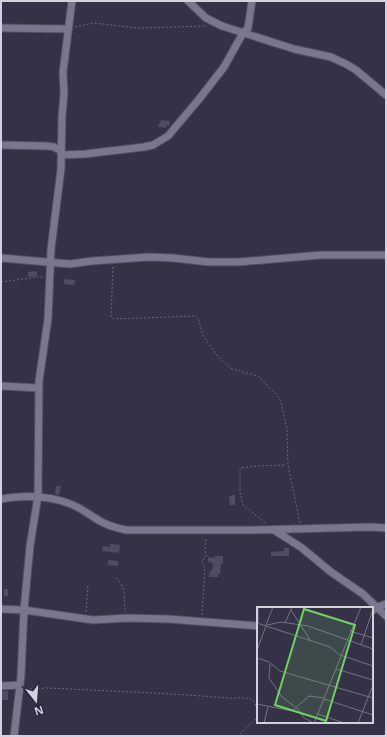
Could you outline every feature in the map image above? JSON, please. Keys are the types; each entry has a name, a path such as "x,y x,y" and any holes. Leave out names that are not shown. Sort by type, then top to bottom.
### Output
{"street":[{"path":"14,736 23,657 24,610 30,546 38,496 39,388 48,319 52,262 51,248 61,169 64,94 63,72 72,1"},
{"path":"188,1 206,18 222,26 294,49 331,57 356,70 386,95"},
{"path":"1,145 47,146 54,147 61,153 85,154 153,145 160,142 168,136 224,67 243,33 250,24 252,1"},
{"path":"1,28 68,29"},
{"path":"1,258 70,264 149,257 209,262 239,262 321,255 386,254"},
{"path":"1,386 39,388"},
{"path":"1,499 18,496 38,496 78,507 100,522 126,530 386,528"},
{"path":"274,530 307,552 331,572 363,594 375,609 386,616"},
{"path":"375,609 386,604"},
{"path":"1,609 24,610 83,620 127,618 168,619 257,626"},
{"path":"1,686 20,687"}],"path":[{"path":"68,29 94,23 137,28 208,26"},
{"path":"113,260 111,317 114,319 197,316 203,335 222,360 232,368 258,376 277,395 281,402 287,429 288,465 302,529"},
{"path":"1,282 37,277 50,278"},
{"path":"274,530 243,504 240,492 240,469 258,466 288,465"},
{"path":"202,622 205,568 202,562 206,556 205,530"},
{"path":"116,578 124,590 125,611 127,618"},
{"path":"83,620 86,614 88,586"},
{"path":"20,687 196,695 229,699 244,698 255,702 257,711"},
{"path":"238,736 257,717"},
{"path":"384,736 386,729"}],"building":[{"path":"161,120 170,121 169,126 166,125 166,128 158,127"},
{"path":"37,271 37,276 28,277 28,272"},
{"path":"64,279 75,280 74,285 64,284"},
{"path":"56,486 61,486 59,495 55,494"},
{"path":"235,495 235,505 230,505 229,496"},
{"path":"110,544 120,545 119,553 102,551 103,546 110,547"},
{"path":"284,548 289,548 289,556 271,556 271,552 284,551"},
{"path":"214,556 223,556 223,564 221,564 220,574 218,574 218,577 209,577 210,571 212,571 213,563 208,562 208,557 215,558"},
{"path":"108,560 118,561 118,566 108,565"},
{"path":"4,589 8,589 8,596 4,596"},
{"path":"1,691 8,691 8,700 1,700"}]}
